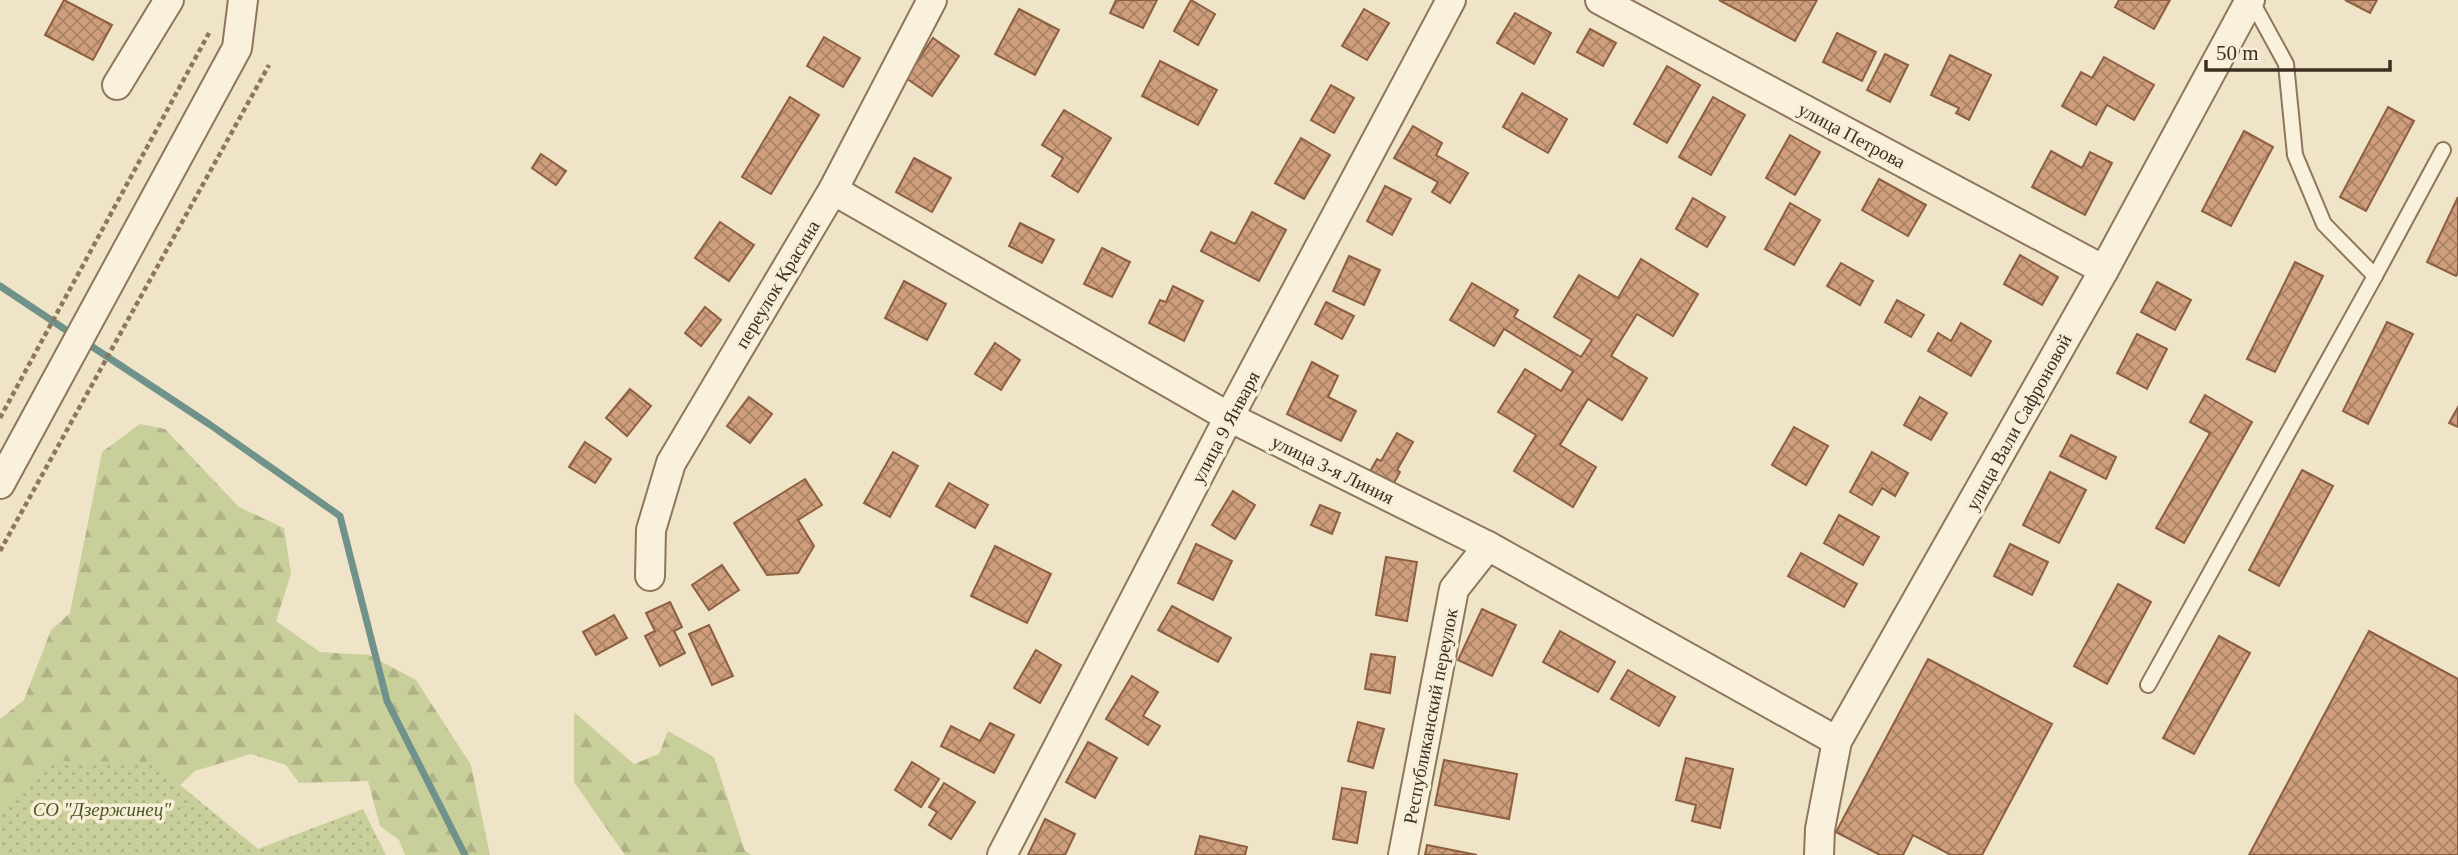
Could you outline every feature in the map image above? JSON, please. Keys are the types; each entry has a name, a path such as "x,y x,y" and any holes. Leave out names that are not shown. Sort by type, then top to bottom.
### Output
{"street":[{"path":"117,85 169,0"},
{"path":"0,484 237,48 243,0"},
{"name":"переулок Красина","path":"650,576 651,530 671,463 833,190 932,0"},
{"name":"улица 9 Января","path":"1002,855 1229,418 1451,0"},
{"name":"улица Петрова","path":"1600,0 2104,270"},
{"name":"улица Вали Сафроновой","path":"1819,855 1820,829 1837,741 2104,270 2250,0"},
{"name":"улица 3-я Линия","path":"833,190 1229,418 1488,546 1837,741"},
{"name":"Республиканский переулок","path":"1403,855 1454,589 1488,546"}],"lane":[{"path":"2250,0 2286,64 2294,155 2324,224 2375,276"},
{"path":"2148,685 2443,150"}],"path":[{"path":"0,418 209,33"},
{"path":"0,551 269,65"}],"green space":[{"path":"140,424 165,429 239,507 284,528 291,574 276,621 320,652 369,655 416,680 471,765 490,855 405,855 399,840 380,826 368,781 299,783 286,765 251,754 195,771 141,823 0,855 0,719 24,700 51,630 70,613 102,452"},
{"path":"574,712 634,764 659,754 668,731 714,757 745,851 752,855 625,855 574,782"},
{"name":"СО \"Дзержинец\"","path":"57,761 152,762 258,849 363,809 386,855 0,855 0,815"}],"building":[{"path":"64,0 112,25 93,60 45,35"},
{"path":"1116,0 1157,0 1143,28 1110,13"},
{"path":"1191,0 1215,14 1198,45 1174,31"},
{"path":"1719,0 1817,0 1795,41"},
{"path":"2119,0 2170,0 2154,29 2115,7"},
{"path":"2345,0 2377,0 2370,13"},
{"path":"1019,9 1059,30 1035,75 995,54"},
{"path":"1364,9 1389,23 1367,60 1342,46"},
{"path":"1515,13 1551,33 1534,64 1497,43"},
{"path":"1590,29 1616,43 1603,66 1577,52"},
{"path":"1837,33 1876,52 1862,81 1823,62"},
{"path":"824,37 860,58 843,87 807,66"},
{"path":"933,38 959,56 932,96 906,78"},
{"path":"1885,54 1908,65 1890,102 1867,90"},
{"path":"1950,55 1991,75 1969,120 1956,113 1959,108 1931,95"},
{"path":"2104,57 2154,85 2134,120 2107,105 2096,125 2062,106 2081,72 2092,78"},
{"path":"1160,61 1217,90 1198,125 1142,96"},
{"path":"1667,66 1700,85 1667,143 1634,124"},
{"path":"1331,85 1354,98 1334,133 1311,120"},
{"path":"1522,93 1567,119 1548,153 1503,127"},
{"path":"790,97 819,115 771,194 742,177"},
{"path":"1713,97 1745,115 1711,175 1679,157"},
{"path":"2388,107 2414,121 2366,211 2340,197"},
{"path":"1064,110 1111,138 1078,192 1052,176 1063,158 1042,145"},
{"path":"1413,126 1442,143 1436,155 1468,173 1450,203 1432,192 1438,182 1394,158"},
{"path":"2244,131 2273,147 2231,226 2202,211"},
{"path":"1790,135 1820,152 1795,195 1766,178"},
{"path":"1301,138 1330,155 1304,199 1275,183"},
{"path":"2051,151 2082,168 2090,152 2112,163 2085,215 2032,187"},
{"path":"541,154 566,171 556,185 532,168"},
{"path":"914,158 951,178 932,212 896,192"},
{"path":"1879,179 1926,205 1908,236 1862,210"},
{"path":"1385,186 1411,199 1392,235 1367,221"},
{"path":"2458,197 2458,273 2456,276 2427,262"},
{"path":"1693,198 1725,217 1707,247 1676,229"},
{"path":"1790,203 1820,220 1794,265 1765,249"},
{"path":"1252,212 1286,230 1259,281 1201,251 1211,232 1235,244"},
{"path":"720,222 754,245 729,281 695,258"},
{"path":"1020,223 1054,240 1042,263 1009,246"},
{"path":"1102,248 1130,262 1112,297 1084,284"},
{"path":"2020,255 2058,277 2042,305 2004,284"},
{"path":"1349,256 1380,270 1364,305 1333,291"},
{"path":"1641,259 1698,294 1673,336 1637,314 1611,356 1647,378 1622,420 1588,399 1560,445 1596,467 1573,507 1514,471 1536,435 1498,412 1525,369 1561,391 1573,371 1504,329 1494,346 1450,320 1472,283 1518,310 1514,317 1581,357 1592,340 1554,317 1579,275 1618,298"},
{"path":"2295,262 2323,276 2275,372 2247,359"},
{"path":"1841,263 1873,281 1860,305 1827,286"},
{"path":"904,281 946,304 927,340 885,318"},
{"path":"2157,282 2191,300 2175,330 2141,312"},
{"path":"1173,286 1203,301 1184,341 1149,323 1160,300 1166,302"},
{"path":"1897,300 1924,315 1911,337 1885,322"},
{"path":"1326,302 1354,316 1342,339 1315,324"},
{"path":"705,307 721,320 701,346 685,333"},
{"path":"2387,322 2413,334 2368,424 2343,411"},
{"path":"1961,323 1991,341 1971,376 1928,351 1938,333 1951,341"},
{"path":"2137,334 2167,349 2147,389 2117,373"},
{"path":"995,343 1020,360 1001,390 975,374"},
{"path":"1312,362 1338,376 1328,397 1356,411 1341,441 1287,414"},
{"path":"630,389 651,406 627,436 606,418"},
{"path":"2205,395 2252,422 2184,543 2156,528 2210,433 2190,422"},
{"path":"749,397 772,414 750,443 727,426"},
{"path":"1920,397 1947,413 1931,440 1904,425"},
{"path":"2458,407 2458,427 2449,423"},
{"path":"1794,427 1828,446 1806,485 1772,465"},
{"path":"1397,433 1413,442 1397,470 1400,472 1391,488 1368,475 1377,459 1381,461"},
{"path":"2071,435 2116,457 2106,479 2060,456"},
{"path":"585,442 611,459 595,483 569,467"},
{"path":"893,452 918,466 890,517 864,503"},
{"path":"1872,452 1908,473 1895,496 1882,488 1872,505 1850,492"},
{"path":"2302,470 2333,486 2279,586 2249,570"},
{"path":"2050,472 2086,490 2059,543 2023,525"},
{"path":"805,479 822,505 798,520 814,546 798,573 767,575 734,523"},
{"path":"949,483 988,505 975,528 936,506"},
{"path":"1233,491 1255,505 1235,539 1212,525"},
{"path":"1320,505 1340,513 1332,534 1311,525"},
{"path":"1839,515 1879,537 1863,565 1824,543"},
{"path":"1196,544 1232,561 1213,600 1178,583"},
{"path":"2010,544 2048,562 2032,595 1994,576"},
{"path":"995,546 1051,574 1027,623 971,596"},
{"path":"1801,553 1857,584 1844,607 1788,576"},
{"path":"1386,557 1417,562 1407,621 1376,615"},
{"path":"722,565 739,590 709,610 692,585"},
{"path":"2118,584 2151,602 2107,684 2074,666"},
{"path":"670,602 682,627 674,631 685,653 660,666 645,636 655,631 646,613"},
{"path":"1172,606 1231,638 1218,662 1158,630"},
{"path":"1482,609 1516,625 1492,676 1458,660"},
{"path":"614,615 627,638 596,655 583,632"},
{"path":"709,625 733,676 712,685 689,634"},
{"path":"1560,631 1615,662 1598,692 1543,662"},
{"path":"2369,631 2458,679 2458,855 2249,855"},
{"path":"2219,636 2250,653 2194,754 2163,738"},
{"path":"1036,650 1061,665 1040,703 1014,688"},
{"path":"1371,654 1395,657 1390,693 1365,689"},
{"path":"1928,659 2052,724 1982,855 1951,855 1913,835 1903,855 1880,855 1836,832"},
{"path":"1628,670 1675,697 1659,726 1611,699"},
{"path":"1132,676 1158,692 1143,716 1160,726 1148,745 1106,719"},
{"path":"1358,722 1384,729 1373,768 1348,761"},
{"path":"990,723 1014,735 994,773 941,746 951,726 980,741"},
{"path":"1088,742 1117,758 1095,798 1066,782"},
{"path":"1686,758 1733,769 1720,828 1692,821 1696,805 1676,800"},
{"path":"1444,760 1517,774 1509,819 1435,805"},
{"path":"912,762 939,779 921,807 895,790"},
{"path":"944,783 975,802 951,839 929,825 937,812 929,807"},
{"path":"1342,788 1366,792 1357,843 1333,839"},
{"path":"1045,819 1075,834 1065,855 1028,855"},
{"path":"1200,836 1247,847 1245,855 1195,855"},
{"path":"1427,845 1477,855 1425,855"}],"waterway":[{"path":"0,286 75,336"},
{"path":"85,342 209,424 340,516 387,701 465,855"}]}
